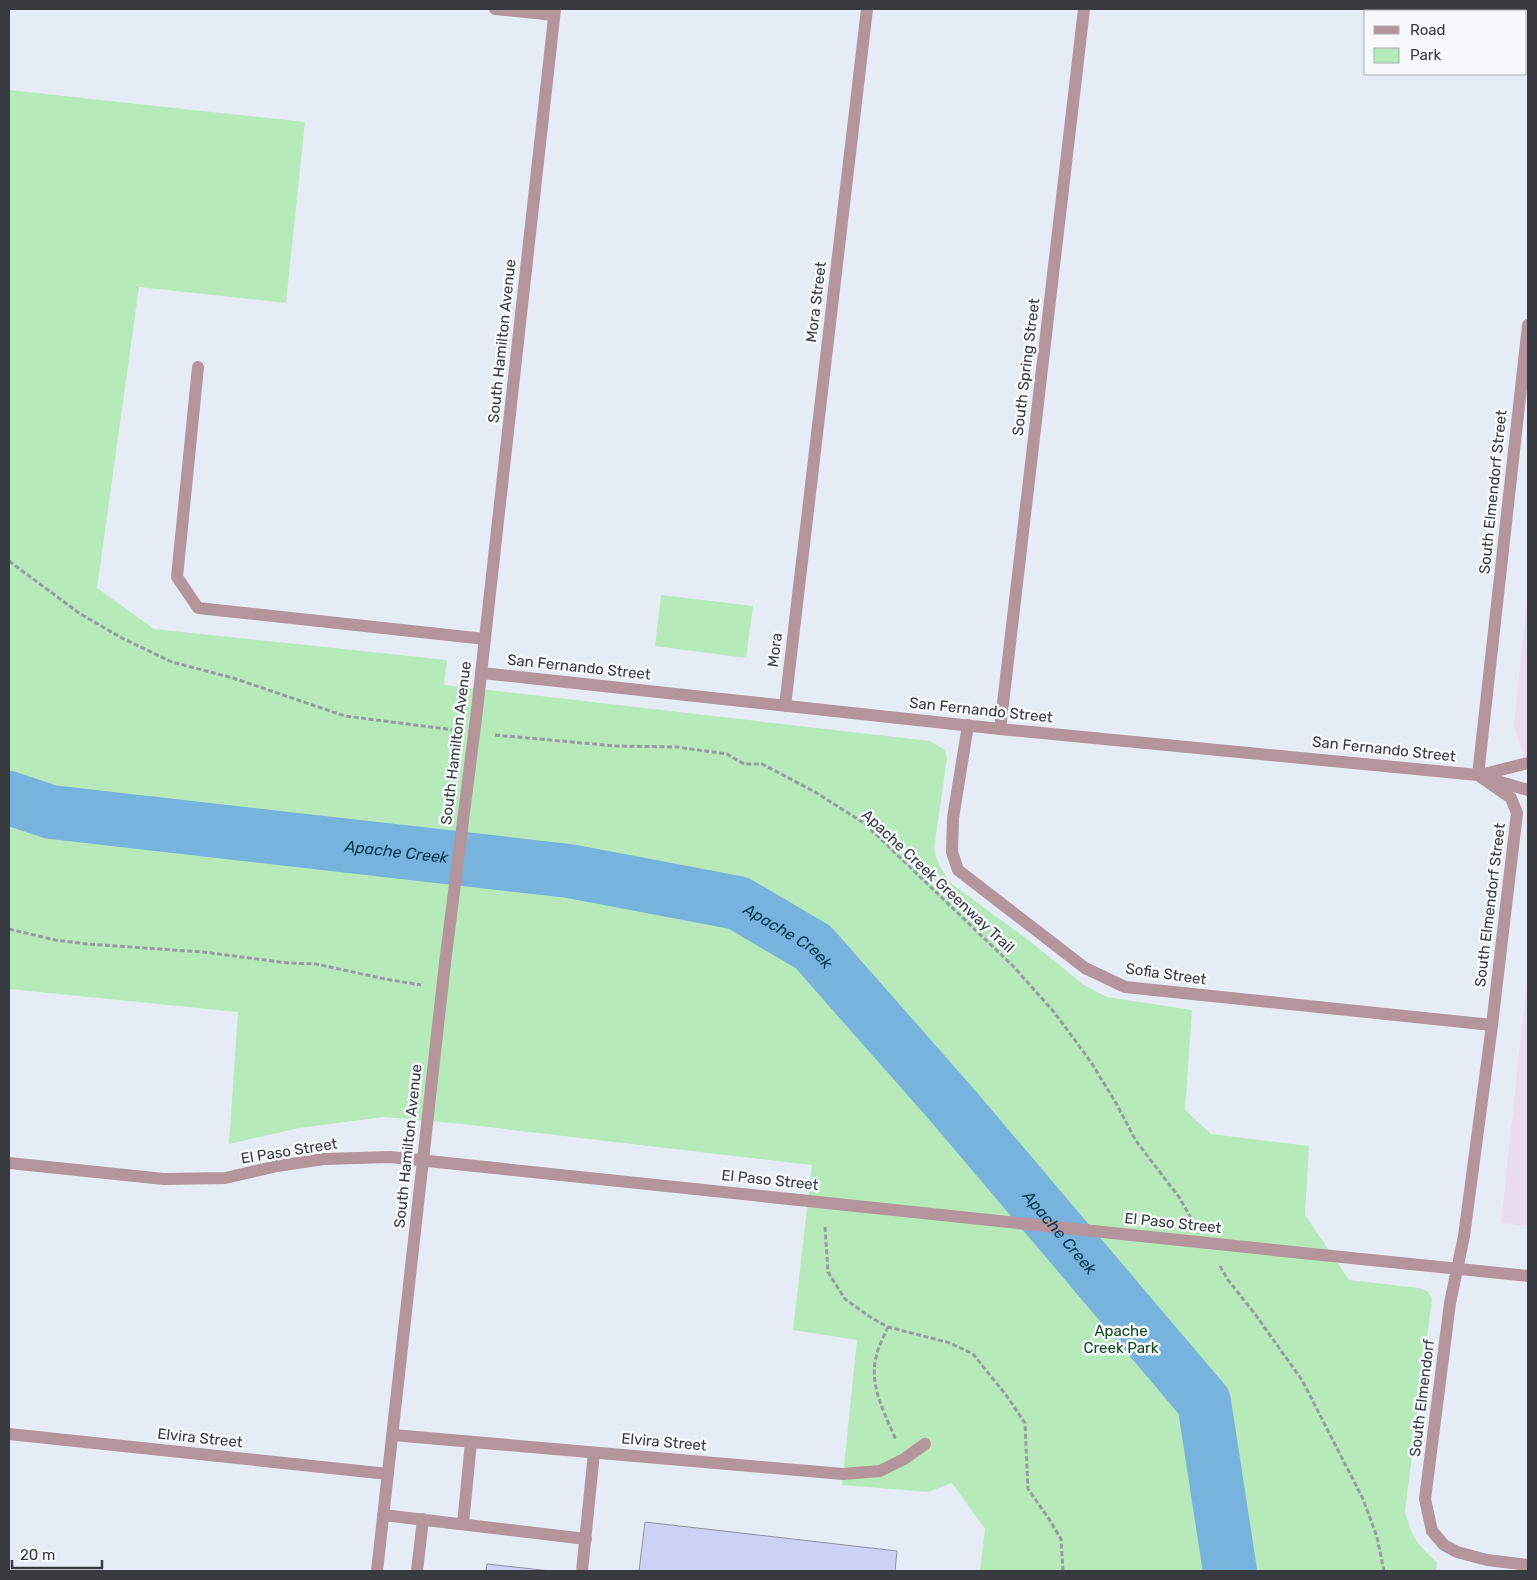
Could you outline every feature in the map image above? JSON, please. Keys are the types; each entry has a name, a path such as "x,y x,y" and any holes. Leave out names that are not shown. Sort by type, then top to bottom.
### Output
{"street":[{"path":"496,9 554,12"},
{"name":"Mora Street","path":"798,598 867,9"},
{"name":"South Spring Street","path":"1000,728 1084,9"},
{"name":"South Hamilton Avenue","path":"377,1571 445,963 482,673 554,12"},
{"name":"South Elmendorf Street","path":"1458,1269 1492,1025 1517,813 1512,798 1478,775 1528,325"},
{"path":"198,367 177,577 198,608 485,639"},
{"name":"Mora","path":"785,706 798,598"},
{"name":"San Fernando Street","path":"482,673 968,725 1478,775"},
{"name":"Sofia Street","path":"968,725 953,818 952,852 958,870 1085,968 1125,987 1492,1025"},
{"path":"1478,775 1528,763"},
{"path":"1478,775 1528,790"},
{"name":"El Paso Street","path":"9,1163 164,1179 225,1178 277,1166 324,1159 390,1157 423,1159 1528,1276"},
{"name":"South Elmendorf","path":"1458,1269 1450,1303 1426,1499 1432,1531 1444,1545 1457,1552 1487,1560 1528,1565"},
{"name":"Elvira Street","path":"9,1434 388,1474"},
{"name":"Elvira Street","path":"393,1435 843,1474 880,1471 925,1444"},
{"path":"463,1524 471,1442"},
{"path":"582,1571 594,1452"},
{"path":"384,1515 586,1539"},
{"path":"417,1571 423,1519"}],"path":[{"path":"9,561 79,613 120,637 172,662 233,678 345,716 462,731"},
{"name":"Apache Creek Greenway Trail","path":"490,734 616,746 677,748 728,754 744,764 762,764 815,792 864,823 1013,966 1054,1012 1091,1062 1116,1102 1136,1141 1179,1197 1194,1222"},
{"path":"9,930 55,940 87,944 203,952 288,963 316,964 442,989"},
{"path":"825,1227 828,1272 845,1299 888,1327 950,1343 973,1354 1006,1395 1025,1423 1028,1490 1049,1519 1060,1539 1063,1571"},
{"path":"1218,1263 1228,1280 1302,1380 1363,1499 1377,1537 1384,1571"},
{"path":"888,1327 876,1357 874,1381 880,1404 904,1458"}],"shaded area":[{"path":"1528,589 1528,772 1514,725"},
{"path":"1528,971 1528,1226 1501,1223"}],"green space":[{"name":"Apache Creek Park","path":"9,90 305,122 286,303 139,287 97,588 154,629 447,660 444,685 930,741 945,750 947,758 934,849 941,868 952,884 1031,942 1084,985 1107,997 1192,1010 1185,1110 1211,1134 1309,1146 1305,1215 1349,1280 1419,1288 1427,1291 1432,1298 1405,1511 1416,1540 1437,1562 1436,1571 980,1571 985,1529 952,1483 928,1492 842,1485 857,1340 793,1330 812,1165 462,1124 384,1117 299,1128 229,1144 238,1012 9,989"},
{"path":"661,595 753,606 746,658 655,646"}],"building":[{"path":"645,1522 897,1551 895,1571 639,1571"},
{"path":"487,1564 551,1571 486,1571"}],"waterway":[{"name":"Apache Creek","path":"9,798 51,812 569,871 738,903 813,947 953,1106 1204,1402 1230,1571"}]}
